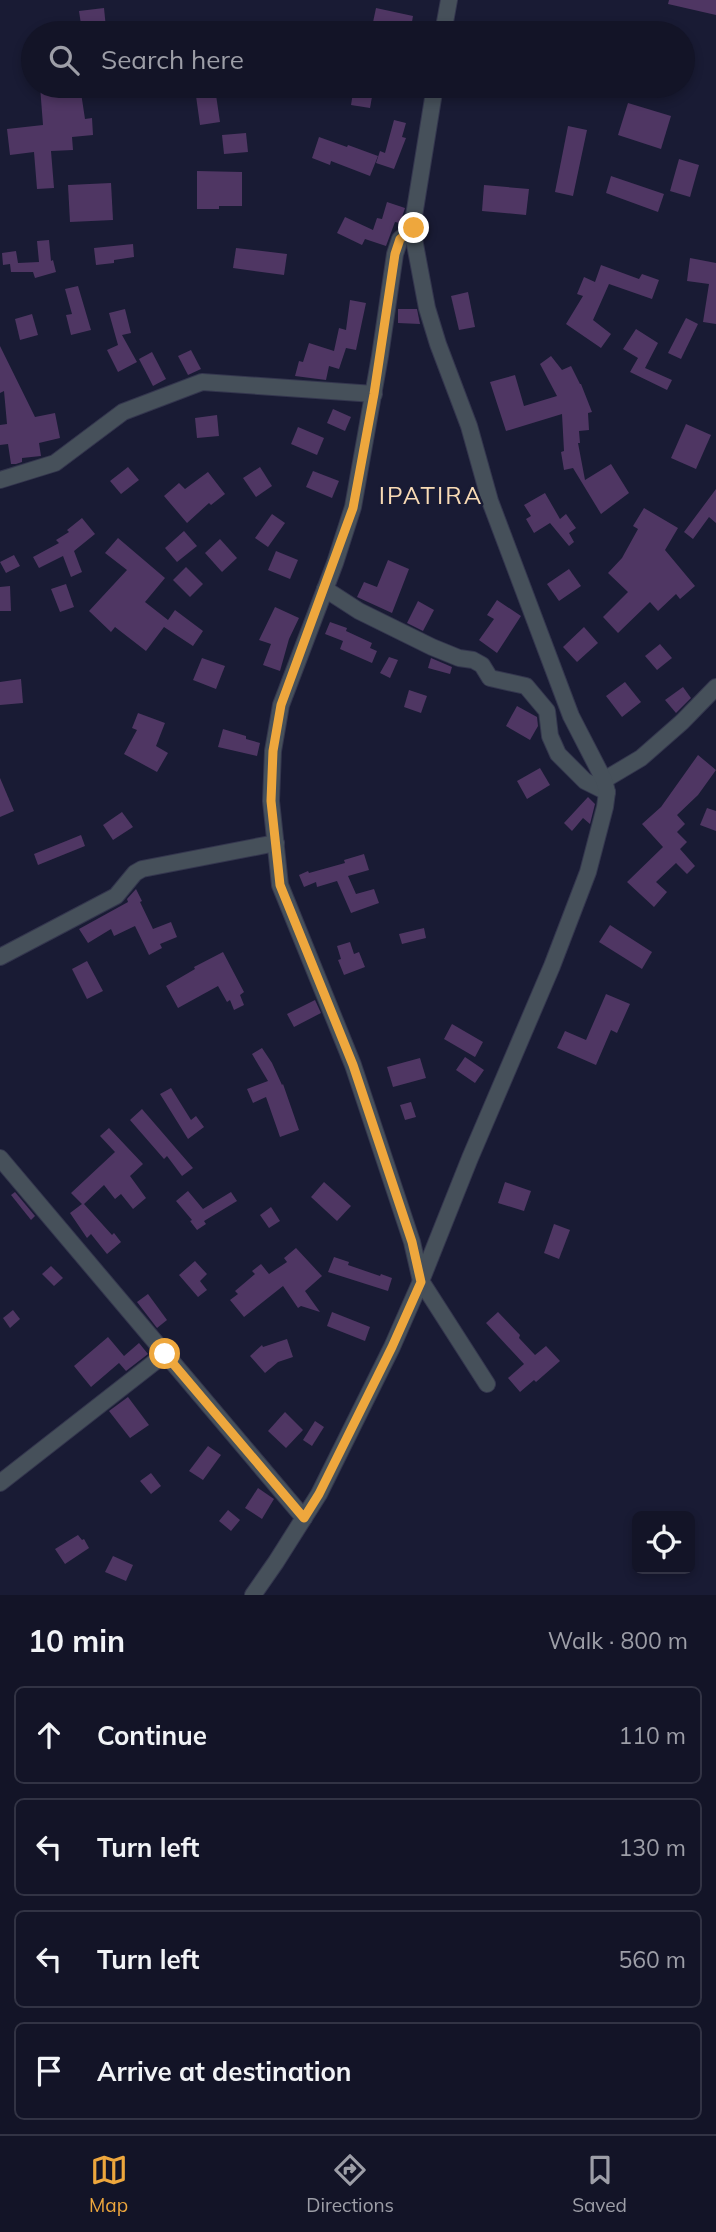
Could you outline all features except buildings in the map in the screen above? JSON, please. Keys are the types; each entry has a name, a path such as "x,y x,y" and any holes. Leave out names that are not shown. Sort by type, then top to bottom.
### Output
{"street":[{"path":"445,21 449,0"},
{"path":"433,98 409,235 390,278 374,394 353,508 281,705 273,751 271,801 280,885 353,1065 412,1242 421,1282 487,1384"},
{"path":"253,1595 319,1494 392,1347 552,966 588,872 600,832 605,786 571,716 490,501 469,426 426,308 409,235"},
{"path":"0,480 55,463 123,412 201,382 374,394"},
{"path":"325,589 359,611 432,647 459,658 473,660 482,665 489,678 526,686 547,711 550,736 558,754 584,781 605,786"},
{"path":"605,786 682,722 716,687"},
{"path":"0,957 116,896 142,869 276,843"},
{"path":"0,1158 304,1518"},
{"path":"0,1483 165,1354"}],"district":[{"name":"IPATIRA","path":"431,496"}],"route":[{"path":"165,1354 304,1518 319,1494 392,1347 421,1282 412,1242 353,1065 280,885 271,801 273,751 281,705 353,508 374,394 395,254 400,239 414,228"}]}
